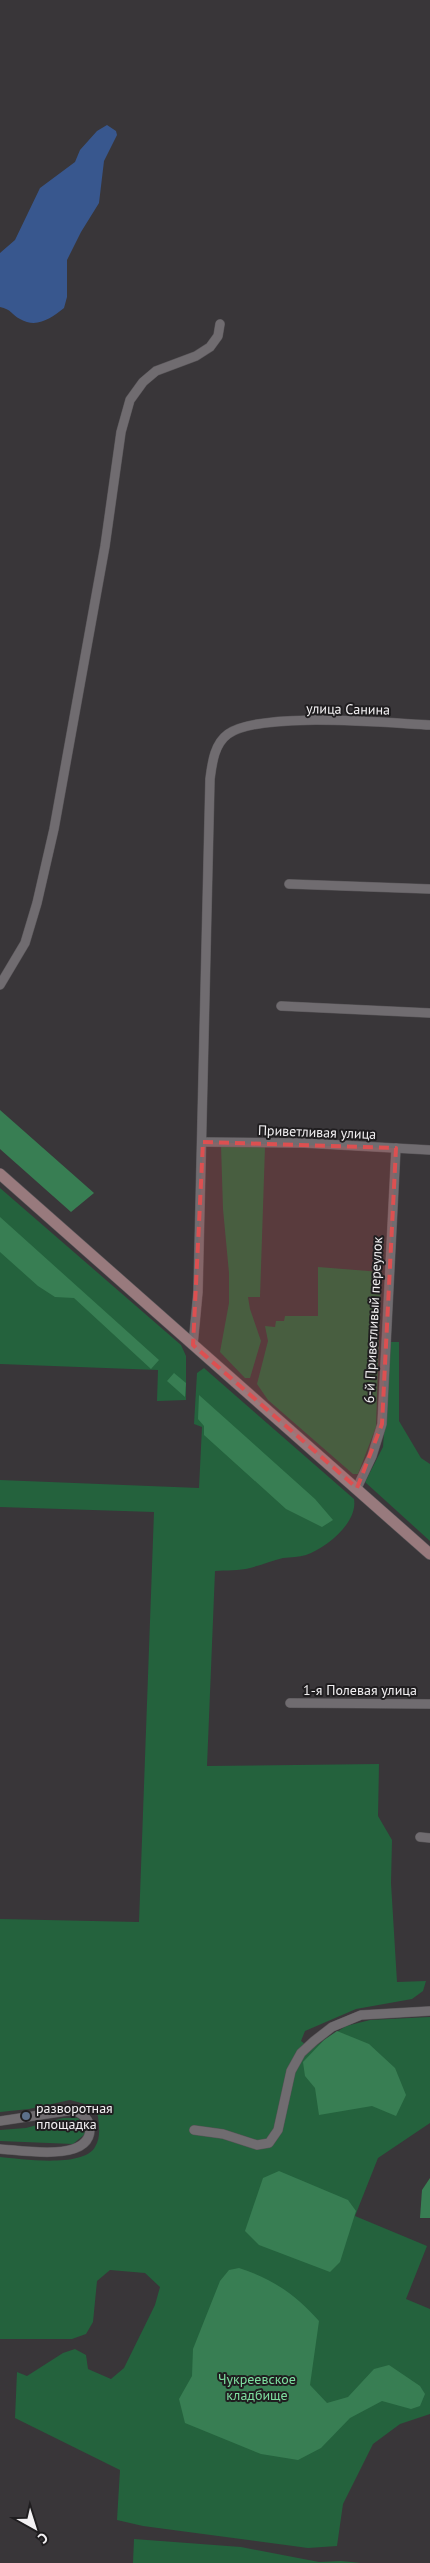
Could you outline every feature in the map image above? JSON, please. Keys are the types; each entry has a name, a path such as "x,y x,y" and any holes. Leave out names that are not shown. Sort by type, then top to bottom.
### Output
{"main road":[{"path":"0,1174 430,1554"}],"street":[{"path":"0,985 24,943 37,903 54,829 105,546 121,432 130,400 142,382 156,371 196,356 210,347 218,336 220,324"},
{"name":"улица Санина","path":"193,1345 198,1292 203,1142 212,766 219,746 227,735 243,726 266,722 342,721 430,725"},
{"path":"289,884 430,890"},
{"path":"281,1006 430,1013"},
{"name":"Приветливая улица","path":"203,1142 304,1143 430,1150"},
{"name":"6-й Приветливый переулок","path":"357,1488 372,1456 382,1424 396,1148"},
{"name":"1-я Полевая улица","path":"290,1703 430,1704"},
{"path":"420,1837 430,1838"},
{"path":"194,2130 223,2134 257,2146 269,2143 278,2130 291,2072 301,2053 314,2041 332,2027 361,2015 430,2011"},
{"path":"0,2121 72,2110 81,2113 88,2121 90,2128 88,2140 81,2146 67,2151 45,2152 0,2149"}],"highlighted area":[{"path":"203,1142 396,1148 382,1424 357,1488 193,1345"}],"green space":[{"path":"0,1110 94,1193 71,1212 0,1149"},
{"path":"221,1145 265,1147 260,1297 248,1297 261,1341 250,1378 245,1378 220,1352 229,1303 229,1273 223,1209"},
{"path":"0,1188 181,1345 186,1356 186,1400 157,1401 158,1370 0,1364"},
{"path":"0,1217 159,1360 151,1369 74,1298 55,1297 38,1286 0,1252"},
{"path":"318,1267 381,1272 376,1427 358,1474 353,1474 268,1400 257,1384 268,1341 265,1326 275,1327 276,1321 284,1321 285,1316 318,1316"},
{"path":"390,1342 399,1342 399,1421 421,1458 430,1464 430,1541 365,1482 383,1447"},
{"name":"Чукреевское кладбище","path":"204,1368 354,1499 354,1508 346,1525 331,1541 314,1552 303,1556 283,1558 246,1569 215,1571 207,1766 379,1764 378,1816 392,1840 391,1883 397,1982 426,1981 423,1991 412,1999 356,2009 305,2031 301,2041 311,2049 346,2026 370,2020 430,2017 430,2123 378,2158 355,2216 427,2246 406,2299 430,2309 430,2414 400,2424 373,2444 343,2504 337,2546 308,2548 143,2526 117,2520 120,2470 15,2418 17,2372 27,2376 63,2353 75,2349 86,2355 88,2369 111,2379 124,2368 155,2305 160,2287 145,2273 110,2270 97,2281 93,2322 86,2334 72,2339 0,2339 0,2157 51,2161 78,2158 88,2154 95,2147 99,2132 98,2116 85,2104 70,2100 29,2109 0,2112 0,1919 139,1922 154,1512 0,1507 0,1480 199,1488 202,1427 194,1424 197,1373"},
{"path":"174,1373 186,1383 185,1397 167,1381"},
{"path":"199,1395 315,1499 333,1520 322,1527 286,1509 204,1435 204,1426 198,1419"},
{"path":"337,2031 369,2044 395,2068 406,2095 396,2116 372,2106 319,2115 315,2088 305,2076 303,2062 324,2040"},
{"path":"63,2118 78,2118 84,2126 85,2134 73,2144 0,2141 0,2130 26,2128"},
{"path":"279,2171 348,2200 356,2211 340,2262 330,2272 259,2245 245,2231 263,2178"},
{"path":"430,2178 430,2218 420,2218 422,2190"},
{"name":"Чукреевское кладбище","path":"239,2268 263,2277 283,2289 302,2303 319,2321 310,2385 327,2403 348,2397 374,2369 389,2365 420,2386 425,2394 420,2406 411,2409 382,2401 350,2418 321,2448 298,2460 261,2454 185,2423 179,2399 192,2376 193,2349 220,2281 229,2270"},
{"path":"134,2539 241,2547 319,2562 341,2561 361,2563 133,2563"}],"water":[{"path":"107,125 116,131 117,135 104,161 99,203 67,260 67,297 64,308 44,321 38,323 26,322 7,309 0,307 0,253 15,240 40,188 75,162 80,150 97,131"}],"place":[{"name":"разворотная площадка","path":"26,2116"}]}
